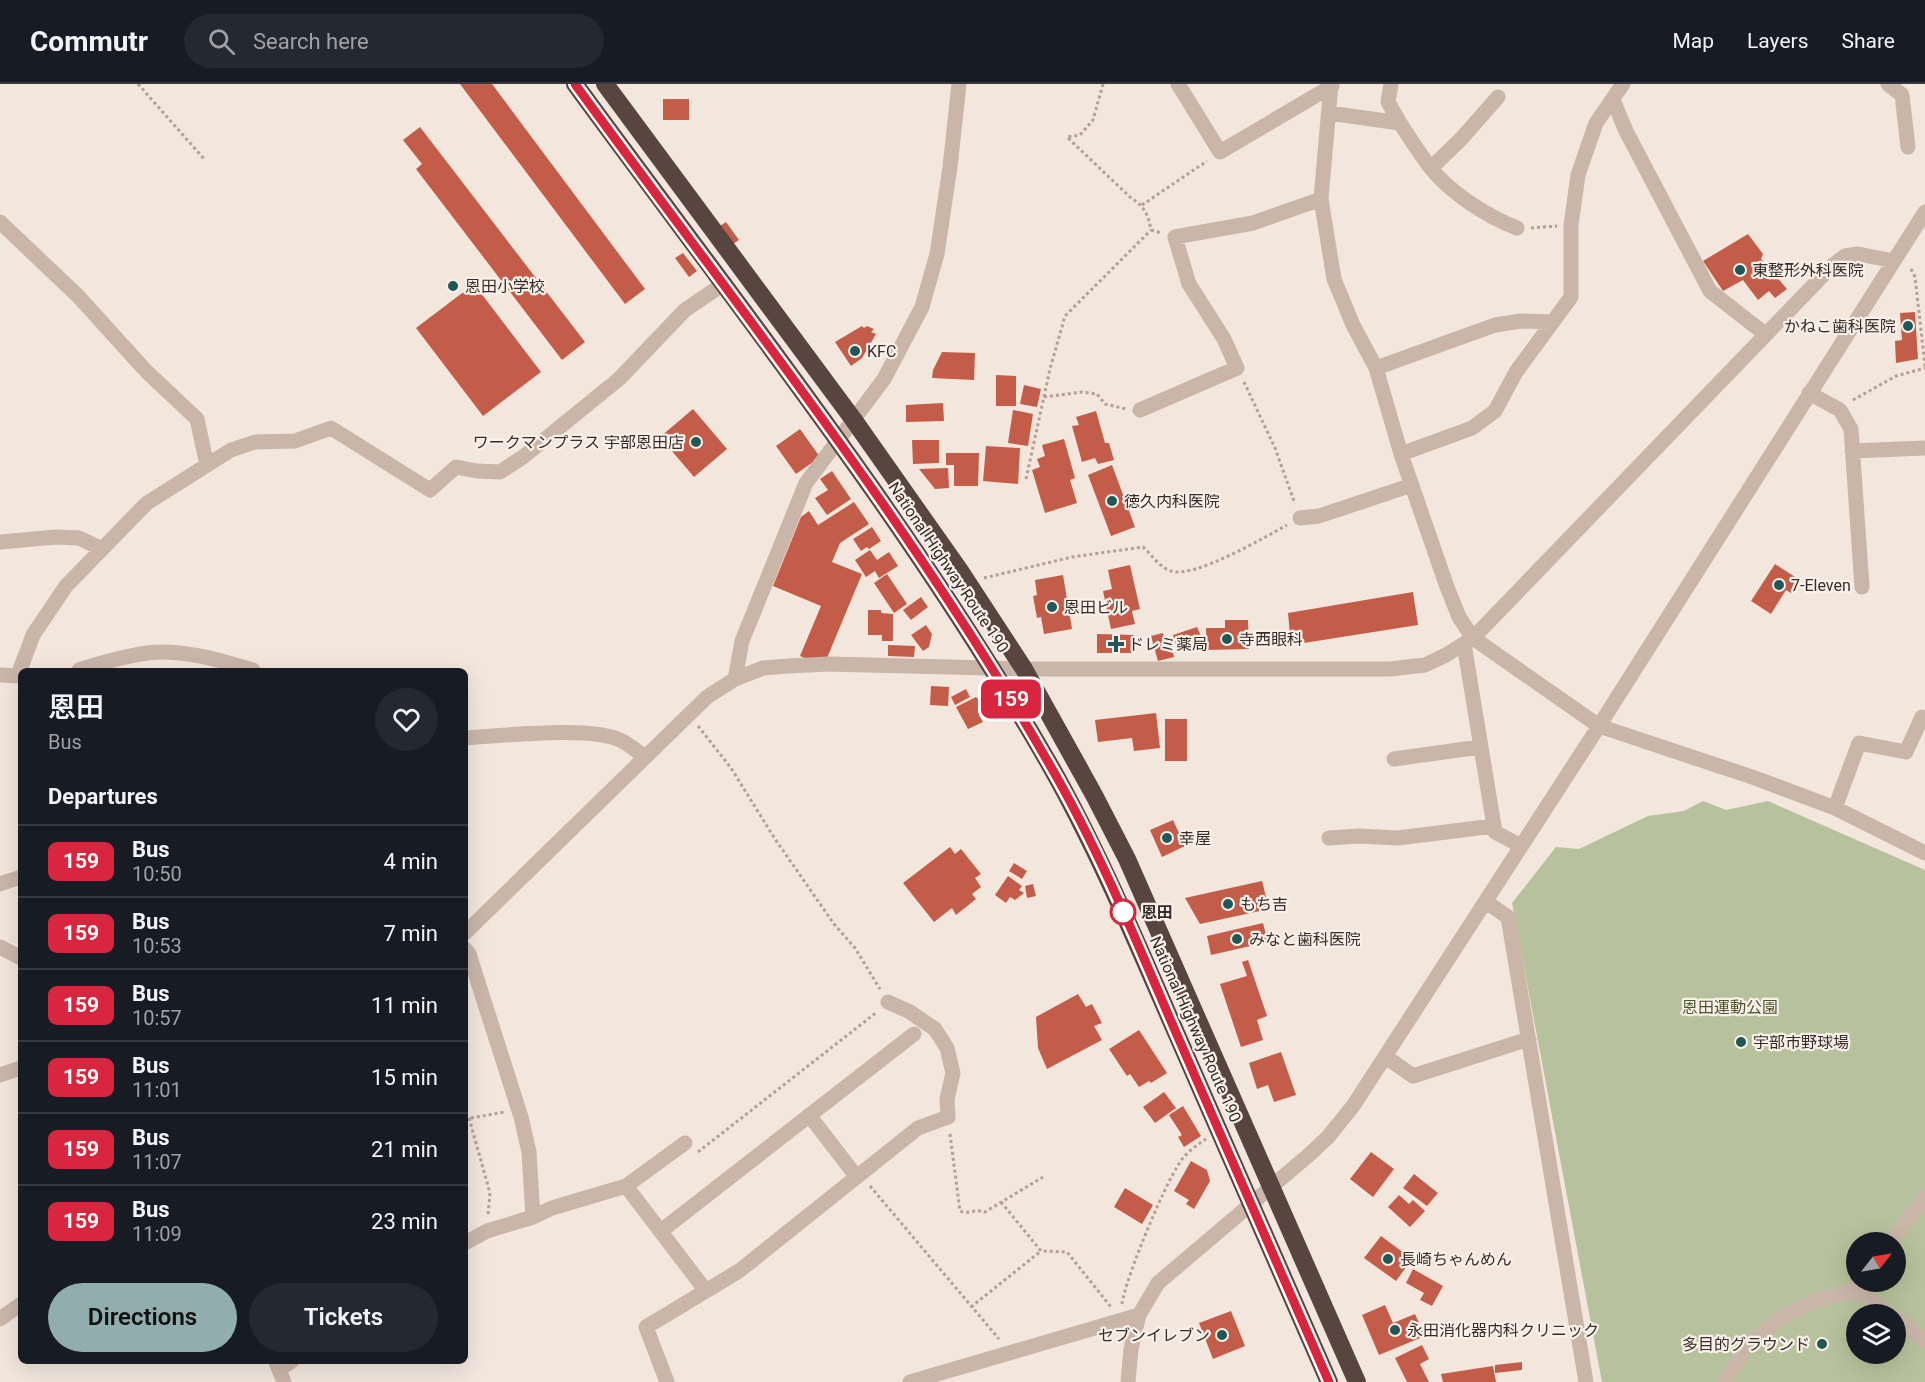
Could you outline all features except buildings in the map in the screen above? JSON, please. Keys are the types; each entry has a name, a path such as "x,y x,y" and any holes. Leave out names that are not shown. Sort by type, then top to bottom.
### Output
{"highway":[{"name":"National Highway Route 190","path":"575,84 722,285 838,438 908,538 992,667 1053,771 1088,838 1142,954 1329,1382"},
{"name":"National Highway Route 190","path":"605,84 853,419 960,571 1024,669 1127,859 1358,1382"}],"street":[{"path":"735,679 742,641 806,483 884,379 922,306 938,254 959,84"},
{"path":"1178,84 1220,152 1331,85"},
{"path":"1391,84 1388,102 1431,168 1466,200 1503,223 1517,228"},
{"path":"1401,454 1472,428 1495,411 1516,372 1570,297 1571,225 1578,175 1596,123 1623,84"},
{"path":"1888,84 1902,95 1908,147"},
{"path":"1331,85 1321,199 1334,279 1353,325 1376,368 1401,454 1468,641 1480,747 1495,832 1521,846"},
{"path":"1431,168 1461,139 1498,97"},
{"path":"1613,100 1626,131 1710,291 1765,334"},
{"path":"1329,113 1400,123"},
{"path":"1140,410 1237,368 1224,339 1189,284 1175,237 1253,223 1321,199"},
{"path":"1128,1382 1131,1349 1139,1315 1158,1283 1273,1187 1341,1122 1386,1057 1599,726 1925,212"},
{"path":"0,222 78,296 146,371 197,419 207,465"},
{"path":"468,930 707,698 735,679 763,668 788,666 1024,669 1390,669 1425,665 1446,656 1468,641 1809,289 1845,256 1858,254 1894,261"},
{"path":"22,668 33,635 66,586 147,502 231,450 255,442 296,441 331,428 430,490 456,467 500,472 524,457 619,379 685,310 722,285"},
{"path":"1376,368 1495,325 1521,321 1552,322"},
{"path":"1809,393 1840,410 1851,429 1862,587"},
{"path":"1852,451 1925,447"},
{"path":"1300,518 1319,516 1412,485"},
{"path":"0,542 56,537 79,538 102,549"},
{"path":"1468,641 1599,726 1755,778 1835,808 1925,854"},
{"path":"95,668 149,652 172,653 245,668"},
{"path":"0,675 18,676"},
{"path":"1835,808 1859,743 1906,752 1922,717"},
{"path":"468,738 544,733 599,735 621,740 645,757"},
{"path":"1394,759 1480,747"},
{"path":"1329,838 1359,836 1398,838 1494,826"},
{"path":"0,884 18,879"},
{"path":"1486,902 1508,917 1586,1382"},
{"path":"0,947 18,956"},
{"path":"468,953 519,1109 529,1152 533,1217"},
{"path":"667,1382 646,1327 739,1271 918,1128 948,1117 947,1099 953,1073 947,1048 935,1029 910,1012 888,1002"},
{"path":"661,1232 914,1034"},
{"path":"1386,1057 1413,1076 1529,1039"},
{"path":"0,1075 18,1069"},
{"path":"809,1115 858,1175"},
{"path":"468,1241 487,1231 533,1217 552,1208 626,1186 685,1143"},
{"path":"626,1186 706,1291"},
{"path":"1899,1232 1925,1197"},
{"path":"1725,1382 1745,1348 1777,1320 1811,1302 1846,1289"},
{"path":"1865,1292 1878,1304"},
{"path":"0,1319 18,1306"},
{"path":"910,1382 929,1379 1139,1315"},
{"path":"1906,1326 1925,1340"}],"path":[{"path":"138,84 205,160"},
{"path":"1103,84 1093,120 1080,135 1067,137 1131,198 1142,205 1149,217 1151,230"},
{"path":"1142,205 1220,152"},
{"path":"1517,228 1571,225"},
{"path":"1151,230 1175,237"},
{"path":"1026,479 1065,316 1151,230"},
{"path":"1840,410 1862,394 1896,376 1925,367 1916,278 1911,269"},
{"path":"984,578 1072,557 1143,546 1164,568 1171,572 1181,573 1217,561 1300,518 1275,448 1237,368"},
{"path":"1044,397 1083,392 1097,394 1105,404 1140,410"},
{"path":"689,715 730,768 775,839 834,924 855,948 888,1002 863,1025 693,1156"},
{"path":"468,1118 519,1109"},
{"path":"948,1117 960,1211 969,1212 978,1209 984,1212 1043,1177"},
{"path":"468,1121 490,1193 487,1231"},
{"path":"1122,1320 1122,1300 1140,1248 1183,1157 1219,1130"},
{"path":"858,1175 1010,1353"},
{"path":"1001,1202 1041,1251"},
{"path":"971,1307 1041,1251 1067,1252 1122,1320"}],"green space":[{"name":"宇部市野球場","path":"1703,801 1726,810 1768,801 1925,870 1925,1382 1602,1382 1512,903 1556,847 1579,849 1648,816 1684,811"}],"bus line":[{"name":"159","path":"575,84 901,528 992,667 1053,771 1088,838 1142,954 1329,1382"}],"place":[{"name":"東整形外科医院","path":"1740,270"},
{"name":"恩田小学校","path":"453,286"},
{"name":"かねこ歯科医院","path":"1908,326"},
{"name":"KFC","path":"855,351"},
{"name":"ワークマンプラス 宇部恩田店","path":"696,442"},
{"name":"徳久内科医院","path":"1112,501"},
{"name":"7-Eleven","path":"1779,585"},
{"name":"恩田ビル","path":"1052,607"},
{"name":"寺西眼科","path":"1227,639"},
{"name":"ドレミ薬局","path":"1116,644"},
{"name":"幸屋","path":"1167,838"},
{"name":"もち吉","path":"1228,904"},
{"name":"恩田","path":"1123,912"},
{"name":"みなと歯科医院","path":"1237,939"},
{"name":"宇部市野球場","path":"1741,1042"},
{"name":"長崎ちゃんめん","path":"1388,1259"},
{"name":"永田消化器内科クリニック","path":"1395,1330"},
{"name":"セブンイレブン","path":"1222,1335"},
{"name":"多目的グラウンド","path":"1822,1344"}],"park label":[{"name":"恩田運動公園","path":"1730,1007"}]}
